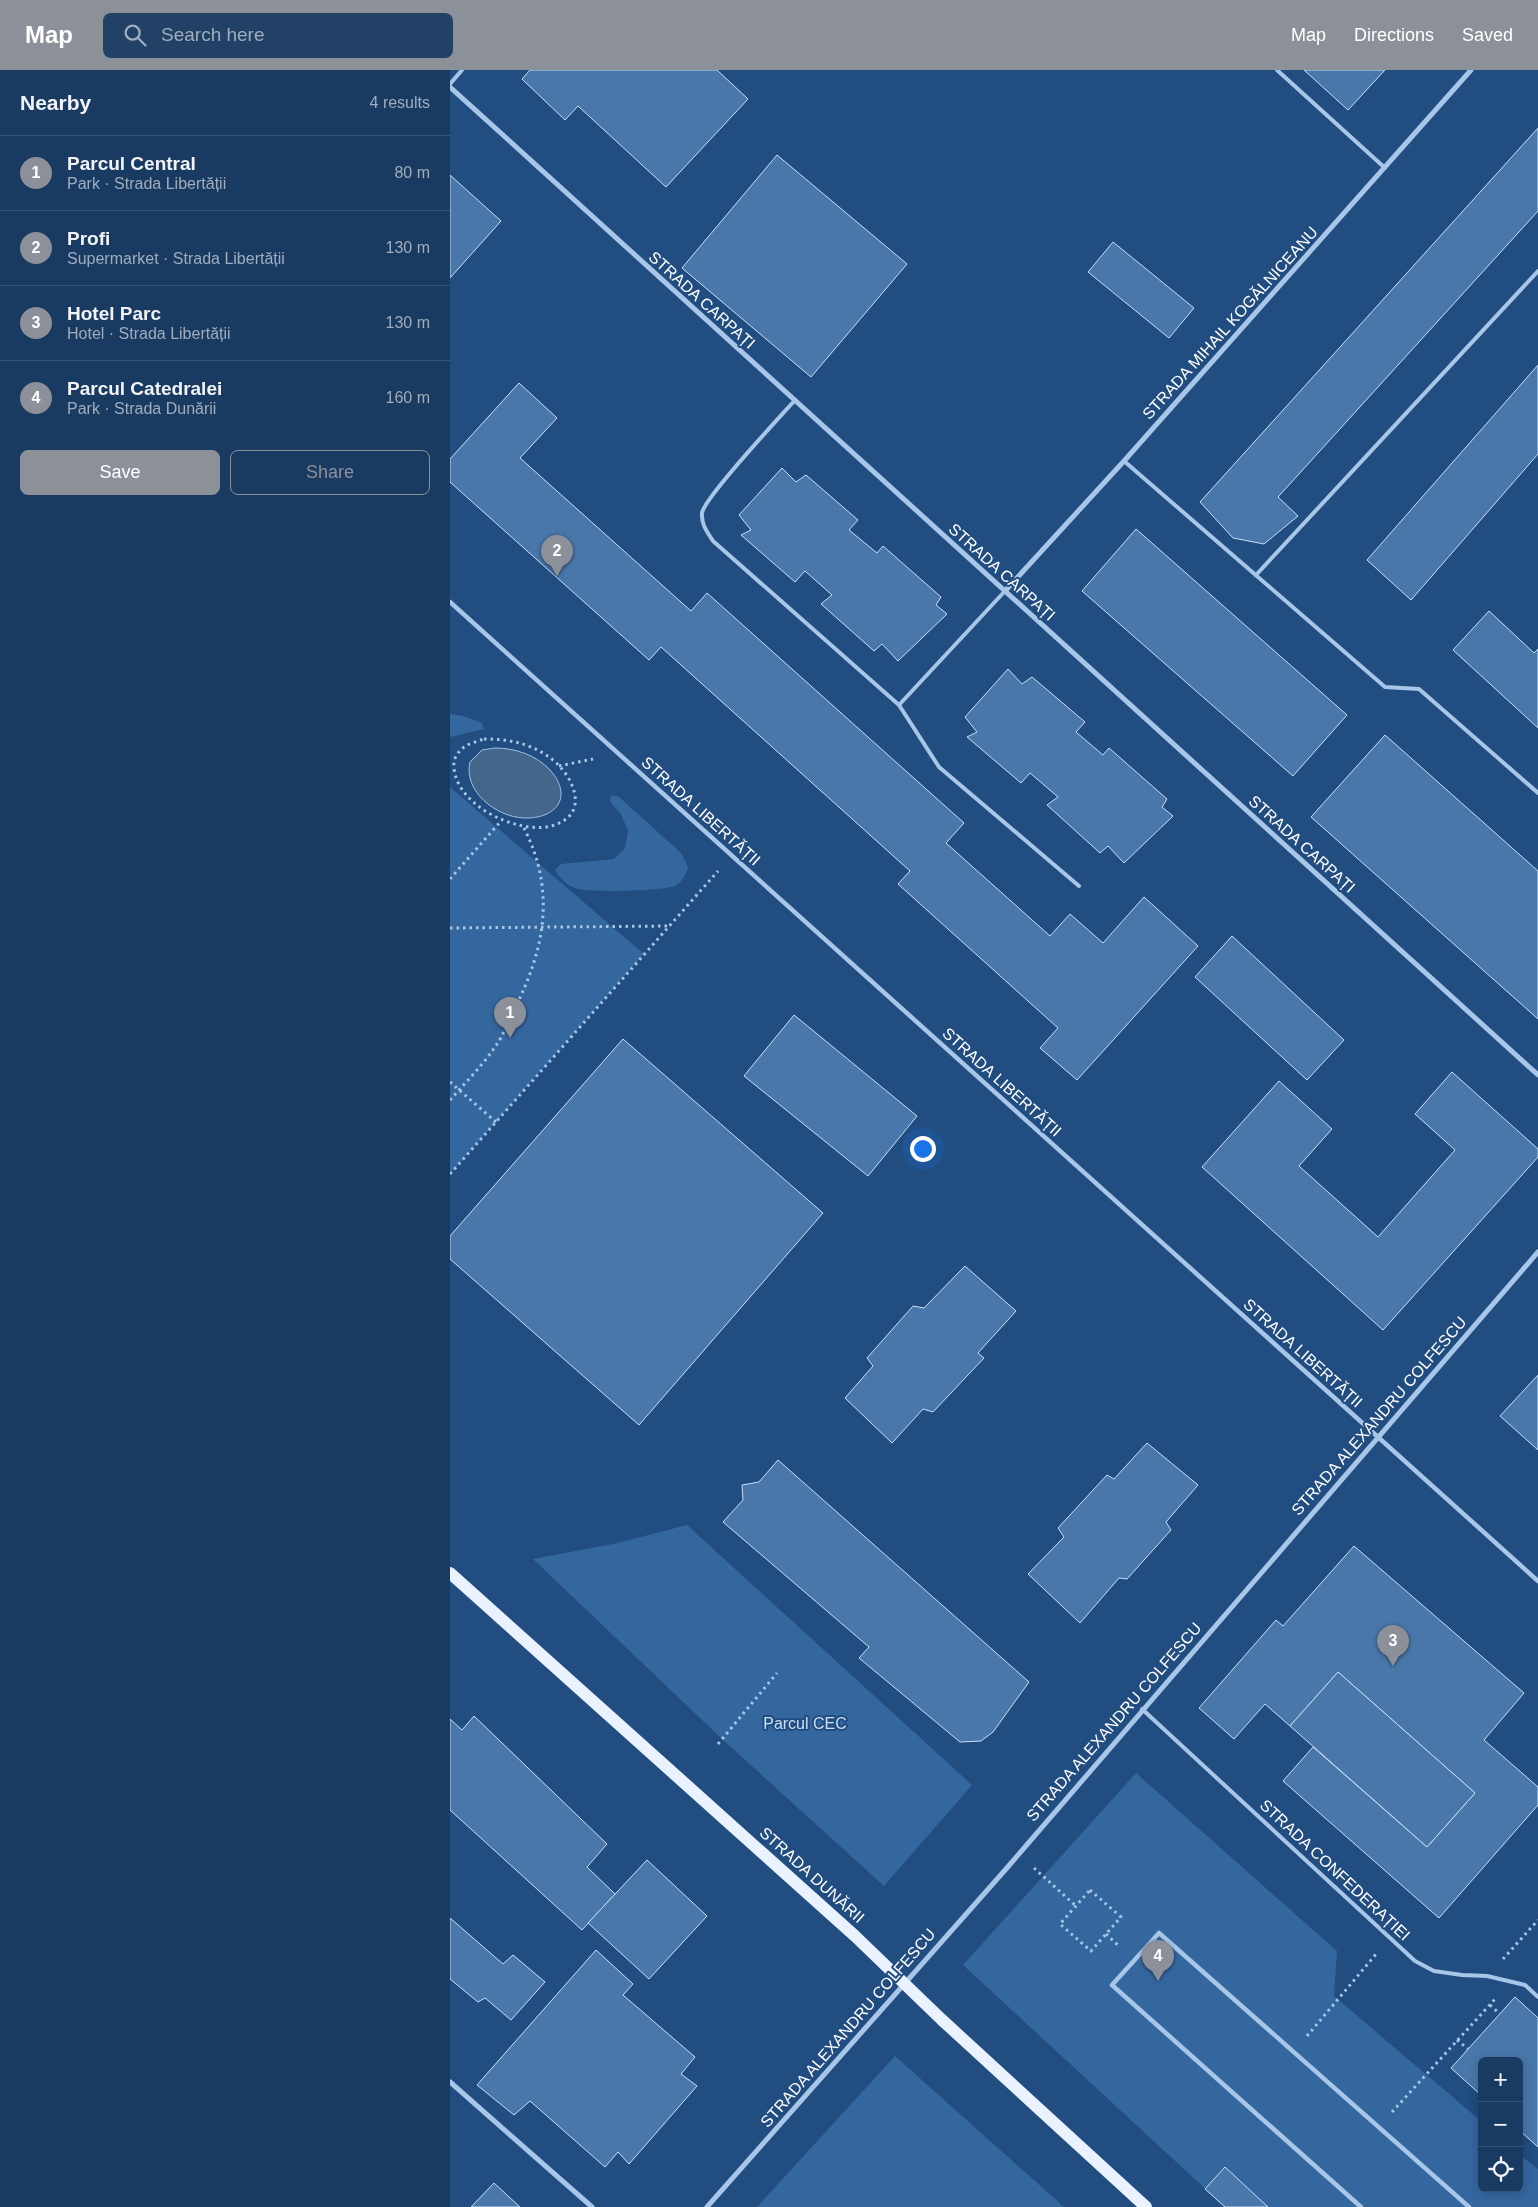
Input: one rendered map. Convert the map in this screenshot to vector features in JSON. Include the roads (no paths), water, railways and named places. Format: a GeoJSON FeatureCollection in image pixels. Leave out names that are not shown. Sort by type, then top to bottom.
{"type":"FeatureCollection","features":[{"type":"Feature","properties":{"kind":"main road","name":"STRADA DUNĂRII"},"geometry":{"type":"LineString","coordinates":[[450,1573],[855,1936],[1146,2207]]}},
{"type":"Feature","properties":{"kind":"street","name":"STRADA MIHAIL KOGĂLNICEANU"},"geometry":{"type":"LineString","coordinates":[[1005,591],[1124,461],[1471,70]]}},
{"type":"Feature","properties":{"kind":"street","name":"STRADA CARPAȚI"},"geometry":{"type":"LineString","coordinates":[[450,86],[1538,1074]]}},
{"type":"Feature","properties":{"kind":"street","name":"STRADA LIBERTĂȚII"},"geometry":{"type":"LineString","coordinates":[[450,602],[1538,1580]]}},
{"type":"Feature","properties":{"kind":"street","name":"STRADA ALEXANDRU COLFESCU"},"geometry":{"type":"LineString","coordinates":[[707,2207],[1018,1854],[1538,1252]]}},
{"type":"Feature","properties":{"kind":"street"},"geometry":{"type":"LineString","coordinates":[[1361,2207],[1112,1985],[1159,1933],[1468,2207]]}},
{"type":"Feature","properties":{"kind":"street"},"geometry":{"type":"LineString","coordinates":[[450,2082],[592,2207]]}},
{"type":"Feature","properties":{"kind":"lane"},"geometry":{"type":"LineString","coordinates":[[450,86],[462,70]]}},
{"type":"Feature","properties":{"kind":"lane"},"geometry":{"type":"LineString","coordinates":[[1278,70],[1385,168]]}},
{"type":"Feature","properties":{"kind":"lane"},"geometry":{"type":"LineString","coordinates":[[1256,575],[1538,271]]}},
{"type":"Feature","properties":{"kind":"lane"},"geometry":{"type":"LineString","coordinates":[[795,400],[717,489],[702,511],[702,523],[712,541],[899,706],[914,726],[939,767],[1079,886]]}},
{"type":"Feature","properties":{"kind":"lane"},"geometry":{"type":"LineString","coordinates":[[1124,461],[1385,687],[1418,689],[1538,793]]}},
{"type":"Feature","properties":{"kind":"lane"},"geometry":{"type":"LineString","coordinates":[[899,706],[1005,591]]}},
{"type":"Feature","properties":{"kind":"lane","name":"STRADA CONFEDERAȚIEI"},"geometry":{"type":"LineString","coordinates":[[1142,1709],[1415,1961],[1434,1971],[1487,1976],[1511,1981],[1524,1985],[1538,1997]]}},
{"type":"Feature","properties":{"kind":"place","name":"Profi"},"geometry":{"type":"Point","coordinates":[557,576]}},
{"type":"Feature","properties":{"kind":"place","name":"Parcul Central"},"geometry":{"type":"Point","coordinates":[510,1038]}},
{"type":"Feature","properties":{"kind":"place","name":"Hotel Parc"},"geometry":{"type":"Point","coordinates":[1393,1666]}},
{"type":"Feature","properties":{"kind":"place","name":"Parcul Catedralei"},"geometry":{"type":"Point","coordinates":[1158,1981]}},
{"type":"Feature","properties":{"kind":"park label","name":"Parcul CEC"},"geometry":{"type":"Point","coordinates":[805,1723]}}]}
